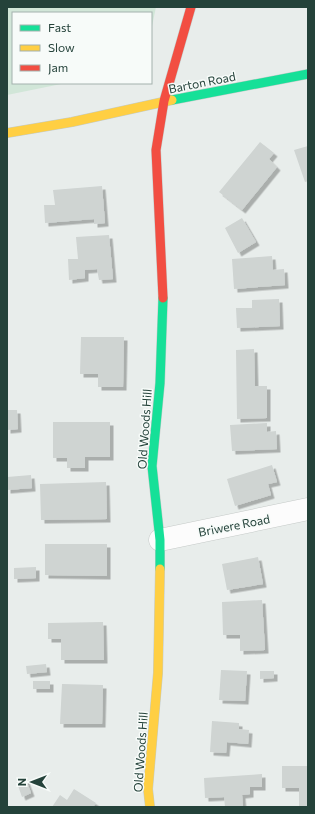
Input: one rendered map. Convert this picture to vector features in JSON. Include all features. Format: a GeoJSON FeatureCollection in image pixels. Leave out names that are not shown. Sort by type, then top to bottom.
{"type":"FeatureCollection","features":[{"type":"Feature","properties":{"kind":"street","name":"Old Woods Hill"},"geometry":{"type":"LineString","coordinates":[[150,807],[148,789],[158,673],[160,540],[152,466],[160,383],[163,304],[156,150],[164,101],[191,7]]}},
{"type":"Feature","properties":{"kind":"street","name":"Barton Road"},"geometry":{"type":"LineString","coordinates":[[7,133],[72,122],[164,101],[308,74]]}},
{"type":"Feature","properties":{"kind":"street","name":"Briwere Road"},"geometry":{"type":"LineString","coordinates":[[160,540],[308,509]]}},
{"type":"Feature","properties":{"kind":"green space"},"geometry":{"type":"Polygon","coordinates":[[[7,7],[156,7],[152,26],[152,12],[12,12],[12,84],[61,84],[7,95],[7,7]]]}},
{"type":"Feature","properties":{"kind":"building"},"geometry":{"type":"Polygon","coordinates":[[[260,142],[274,153],[269,159],[277,167],[242,210],[219,192],[260,142]]]}},
{"type":"Feature","properties":{"kind":"building"},"geometry":{"type":"Polygon","coordinates":[[[308,146],[308,181],[305,182],[294,150],[308,146]]]}},
{"type":"Feature","properties":{"kind":"building"},"geometry":{"type":"Polygon","coordinates":[[[102,186],[105,223],[94,224],[94,219],[45,223],[44,205],[55,205],[53,190],[102,186]]]}},
{"type":"Feature","properties":{"kind":"building"},"geometry":{"type":"Polygon","coordinates":[[[242,218],[256,242],[238,253],[225,228],[242,218]]]}},
{"type":"Feature","properties":{"kind":"building"},"geometry":{"type":"Polygon","coordinates":[[[109,235],[113,279],[99,280],[97,269],[85,270],[85,278],[69,280],[68,259],[78,259],[76,237],[109,235]]]}},
{"type":"Feature","properties":{"kind":"building"},"geometry":{"type":"Polygon","coordinates":[[[272,256],[273,270],[284,269],[285,285],[234,289],[232,259],[272,256]]]}},
{"type":"Feature","properties":{"kind":"building"},"geometry":{"type":"Polygon","coordinates":[[[279,299],[280,326],[237,328],[236,308],[252,308],[252,300],[279,299]]]}},
{"type":"Feature","properties":{"kind":"building"},"geometry":{"type":"Polygon","coordinates":[[[81,337],[124,337],[123,387],[98,387],[98,374],[80,374],[81,337]]]}},
{"type":"Feature","properties":{"kind":"building"},"geometry":{"type":"Polygon","coordinates":[[[254,349],[255,386],[267,386],[267,418],[237,419],[236,350],[254,349]]]}},
{"type":"Feature","properties":{"kind":"building"},"geometry":{"type":"Polygon","coordinates":[[[7,410],[17,410],[18,429],[7,430],[7,410]]]}},
{"type":"Feature","properties":{"kind":"building"},"geometry":{"type":"Polygon","coordinates":[[[53,422],[110,422],[110,457],[85,457],[85,468],[67,468],[67,458],[53,458],[53,422]]]}},
{"type":"Feature","properties":{"kind":"building"},"geometry":{"type":"Polygon","coordinates":[[[267,423],[267,432],[276,431],[277,449],[232,451],[230,425],[267,423]]]}},
{"type":"Feature","properties":{"kind":"building"},"geometry":{"type":"Polygon","coordinates":[[[272,465],[277,482],[268,484],[271,495],[235,506],[227,479],[272,465]]]}},
{"type":"Feature","properties":{"kind":"building"},"geometry":{"type":"Polygon","coordinates":[[[31,475],[32,488],[7,490],[7,477],[31,475]]]}},
{"type":"Feature","properties":{"kind":"building"},"geometry":{"type":"Polygon","coordinates":[[[106,482],[107,519],[41,520],[40,484],[106,482]]]}},
{"type":"Feature","properties":{"kind":"building"},"geometry":{"type":"Polygon","coordinates":[[[45,544],[107,544],[107,576],[45,575],[45,544]]]}},
{"type":"Feature","properties":{"kind":"building"},"geometry":{"type":"Polygon","coordinates":[[[258,557],[263,584],[227,590],[222,564],[258,557]]]}},
{"type":"Feature","properties":{"kind":"building"},"geometry":{"type":"Polygon","coordinates":[[[36,567],[36,578],[14,579],[14,568],[36,567]]]}},
{"type":"Feature","properties":{"kind":"building"},"geometry":{"type":"Polygon","coordinates":[[[262,600],[265,650],[240,651],[240,635],[223,635],[222,602],[262,600]]]}},
{"type":"Feature","properties":{"kind":"building"},"geometry":{"type":"Polygon","coordinates":[[[103,622],[104,660],[61,660],[61,639],[48,639],[48,623],[103,622]]]}},
{"type":"Feature","properties":{"kind":"building"},"geometry":{"type":"Polygon","coordinates":[[[46,664],[47,672],[27,674],[26,666],[46,664]]]}},
{"type":"Feature","properties":{"kind":"building"},"geometry":{"type":"Polygon","coordinates":[[[221,670],[247,671],[245,701],[219,700],[221,670]]]}},
{"type":"Feature","properties":{"kind":"building"},"geometry":{"type":"Polygon","coordinates":[[[260,671],[274,671],[274,678],[260,679],[260,671]]]}},
{"type":"Feature","properties":{"kind":"building"},"geometry":{"type":"Polygon","coordinates":[[[33,681],[50,681],[50,689],[33,689],[33,681]]]}},
{"type":"Feature","properties":{"kind":"building"},"geometry":{"type":"Polygon","coordinates":[[[62,684],[103,685],[102,724],[60,724],[62,684]]]}},
{"type":"Feature","properties":{"kind":"building"},"geometry":{"type":"Polygon","coordinates":[[[212,721],[239,723],[239,729],[249,730],[248,744],[227,742],[226,753],[210,752],[212,721]]]}},
{"type":"Feature","properties":{"kind":"building"},"geometry":{"type":"Polygon","coordinates":[[[282,766],[308,766],[308,807],[299,807],[299,788],[282,788],[282,766]]]}},
{"type":"Feature","properties":{"kind":"building"},"geometry":{"type":"Polygon","coordinates":[[[262,774],[262,787],[250,787],[250,794],[242,795],[243,807],[225,807],[224,797],[205,798],[204,778],[262,774]]]}},
{"type":"Feature","properties":{"kind":"building"},"geometry":{"type":"Polygon","coordinates":[[[25,777],[31,793],[22,797],[16,780],[25,777]]]}},
{"type":"Feature","properties":{"kind":"building"},"geometry":{"type":"Polygon","coordinates":[[[74,789],[96,803],[93,807],[52,807],[60,795],[67,800],[74,789]]]}},
{"type":"Feature","properties":{"kind":"traffic: fast"},"geometry":{"type":"LineString","coordinates":[[172,100],[308,74]]}},
{"type":"Feature","properties":{"kind":"traffic: fast"},"geometry":{"type":"LineString","coordinates":[[160,569],[160,540],[152,466],[160,383],[163,298]]}},
{"type":"Feature","properties":{"kind":"traffic: slow"},"geometry":{"type":"LineString","coordinates":[[7,133],[72,122],[172,100]]}},
{"type":"Feature","properties":{"kind":"traffic: slow"},"geometry":{"type":"LineString","coordinates":[[150,807],[148,789],[158,673],[160,569]]}},
{"type":"Feature","properties":{"kind":"traffic: jam"},"geometry":{"type":"LineString","coordinates":[[163,298],[156,150],[164,101],[191,7]]}}]}
